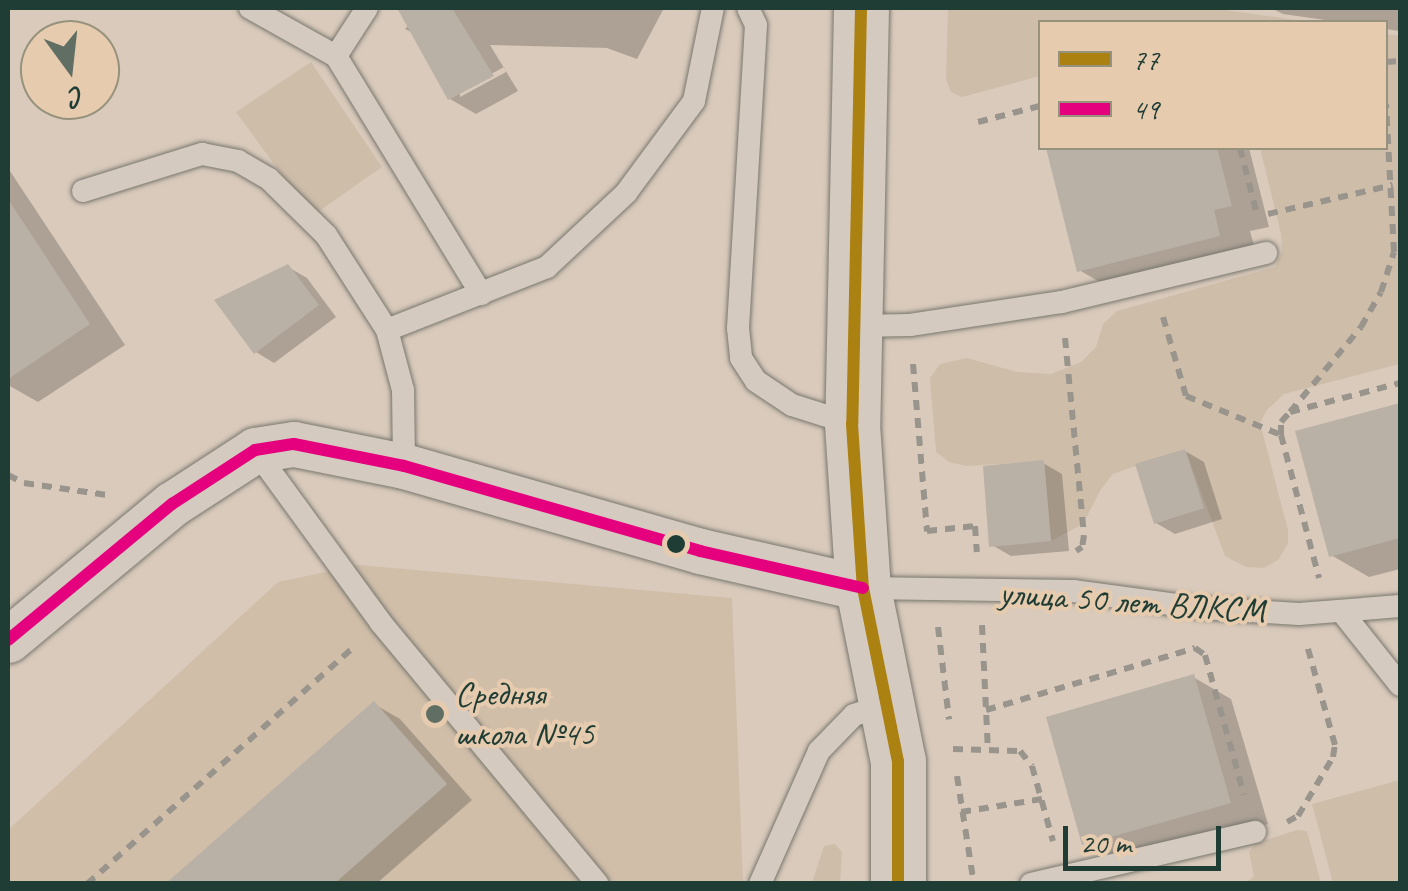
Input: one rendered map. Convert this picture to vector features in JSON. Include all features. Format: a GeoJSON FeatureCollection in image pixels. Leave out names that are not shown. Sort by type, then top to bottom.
{"type":"FeatureCollection","features":[{"type":"Feature","properties":{"kind":"main road"},"geometry":{"type":"LineString","coordinates":[[861,8],[852,424],[863,588],[898,761],[898,884]]}},
{"type":"Feature","properties":{"kind":"street"},"geometry":{"type":"LineString","coordinates":[[8,640],[172,504],[255,450],[294,444],[404,466],[700,552],[863,588]]}},
{"type":"Feature","properties":{"kind":"lane"},"geometry":{"type":"LineString","coordinates":[[250,8],[336,56],[481,294]]}},
{"type":"Feature","properties":{"kind":"lane"},"geometry":{"type":"LineString","coordinates":[[336,56],[366,8]]}},
{"type":"Feature","properties":{"kind":"lane"},"geometry":{"type":"LineString","coordinates":[[387,330],[547,267],[626,193],[694,101],[712,8]]}},
{"type":"Feature","properties":{"kind":"lane"},"geometry":{"type":"LineString","coordinates":[[748,8],[756,25],[738,328],[741,358],[756,381],[792,405],[852,424]]}},
{"type":"Feature","properties":{"kind":"lane"},"geometry":{"type":"LineString","coordinates":[[84,191],[202,154],[238,162],[269,180],[326,235],[387,330],[403,390],[404,466]]}},
{"type":"Feature","properties":{"kind":"lane"},"geometry":{"type":"LineString","coordinates":[[855,326],[910,325],[1062,302],[1266,253]]}},
{"type":"Feature","properties":{"kind":"lane"},"geometry":{"type":"LineString","coordinates":[[255,450],[381,623],[598,884]]}},
{"type":"Feature","properties":{"kind":"lane","name":"улица 50 лет ВЛКСМ"},"geometry":{"type":"LineString","coordinates":[[863,588],[1072,591],[1200,608],[1335,612],[1400,606]]}},
{"type":"Feature","properties":{"kind":"lane"},"geometry":{"type":"LineString","coordinates":[[1335,612],[1400,684]]}},
{"type":"Feature","properties":{"kind":"lane"},"geometry":{"type":"LineString","coordinates":[[760,884],[819,751],[854,715],[885,705]]}},
{"type":"Feature","properties":{"kind":"lane"},"geometry":{"type":"LineString","coordinates":[[1031,884],[1255,832]]}},
{"type":"Feature","properties":{"kind":"path"},"geometry":{"type":"LineString","coordinates":[[978,122],[1038,107]]}},
{"type":"Feature","properties":{"kind":"path"},"geometry":{"type":"LineString","coordinates":[[1335,612],[1281,435],[1281,422],[1361,327],[1381,292],[1394,252],[1388,127]]}},
{"type":"Feature","properties":{"kind":"path"},"geometry":{"type":"LineString","coordinates":[[1240,150],[1266,253]]}},
{"type":"Feature","properties":{"kind":"path"},"geometry":{"type":"LineString","coordinates":[[1257,216],[1393,185]]}},
{"type":"Feature","properties":{"kind":"path"},"geometry":{"type":"LineString","coordinates":[[1152,281],[1186,396],[1281,435]]}},
{"type":"Feature","properties":{"kind":"path"},"geometry":{"type":"LineString","coordinates":[[1062,302],[1084,535],[1082,548],[1072,553]]}},
{"type":"Feature","properties":{"kind":"path"},"geometry":{"type":"LineString","coordinates":[[910,325],[927,531],[975,526]]}},
{"type":"Feature","properties":{"kind":"path"},"geometry":{"type":"LineString","coordinates":[[1290,412],[1400,382]]}},
{"type":"Feature","properties":{"kind":"path"},"geometry":{"type":"LineString","coordinates":[[8,475],[24,483],[172,504]]}},
{"type":"Feature","properties":{"kind":"path"},"geometry":{"type":"LineString","coordinates":[[980,590],[988,750]]}},
{"type":"Feature","properties":{"kind":"path"},"geometry":{"type":"LineString","coordinates":[[86,884],[381,623]]}},
{"type":"Feature","properties":{"kind":"path"},"geometry":{"type":"LineString","coordinates":[[986,710],[1196,648],[1205,655],[1255,832]]}},
{"type":"Feature","properties":{"kind":"path"},"geometry":{"type":"LineString","coordinates":[[1286,822],[1298,816],[1334,757],[1335,745],[1320,693]]}},
{"type":"Feature","properties":{"kind":"path"},"geometry":{"type":"LineString","coordinates":[[953,749],[1020,751],[1032,766],[1064,876]]}},
{"type":"Feature","properties":{"kind":"path"},"geometry":{"type":"LineString","coordinates":[[961,812],[1042,799]]}},
{"type":"Feature","properties":{"kind":"shaded area"},"geometry":{"type":"Polygon","coordinates":[[[948,8],[1211,8],[1296,20],[1038,20],[1038,77],[962,97],[951,92],[946,80],[948,8]]]}},
{"type":"Feature","properties":{"kind":"shaded area"},"geometry":{"type":"Polygon","coordinates":[[[1388,34],[1400,36],[1400,364],[1284,394],[1267,410],[1260,423],[1288,530],[1288,544],[1278,560],[1264,568],[1246,567],[1225,556],[1185,449],[1113,474],[1083,524],[1051,541],[1044,461],[966,466],[949,462],[936,452],[930,378],[940,364],[967,358],[1017,372],[1051,374],[1081,362],[1096,347],[1103,324],[1117,311],[1275,267],[1282,251],[1260,150],[1388,150],[1388,34]]]}},
{"type":"Feature","properties":{"kind":"shaded area"},"geometry":{"type":"Polygon","coordinates":[[[311,62],[382,167],[312,216],[236,112],[311,62]]]}},
{"type":"Feature","properties":{"kind":"shaded area","name":"Средняя школа №45"},"geometry":{"type":"Polygon","coordinates":[[[359,565],[732,598],[743,883],[8,884],[8,830],[278,582],[359,565]]]}},
{"type":"Feature","properties":{"kind":"shaded area"},"geometry":{"type":"Polygon","coordinates":[[[1400,780],[1400,883],[1333,883],[1312,804],[1400,780]]]}},
{"type":"Feature","properties":{"kind":"shaded area"},"geometry":{"type":"Polygon","coordinates":[[[1297,830],[1307,831],[1321,883],[1246,883],[1254,876],[1249,852],[1256,843],[1297,830]]]}},
{"type":"Feature","properties":{"kind":"shaded area"},"geometry":{"type":"Polygon","coordinates":[[[835,844],[842,852],[840,883],[812,883],[824,846],[835,844]]]}},
{"type":"Feature","properties":{"kind":"building"},"geometry":{"type":"Polygon","coordinates":[[[397,8],[452,8],[494,76],[448,100],[397,8]]]}},
{"type":"Feature","properties":{"kind":"building"},"geometry":{"type":"Polygon","coordinates":[[[1046,150],[1218,150],[1232,206],[1214,210],[1220,236],[1077,272],[1046,150]]]}},
{"type":"Feature","properties":{"kind":"building"},"geometry":{"type":"Polygon","coordinates":[[[8,199],[90,324],[8,379],[8,199]]]}},
{"type":"Feature","properties":{"kind":"building"},"geometry":{"type":"Polygon","coordinates":[[[288,264],[319,305],[254,354],[214,300],[288,264]]]}},
{"type":"Feature","properties":{"kind":"building"},"geometry":{"type":"Polygon","coordinates":[[[1400,403],[1400,538],[1329,557],[1295,431],[1400,403]]]}},
{"type":"Feature","properties":{"kind":"building"},"geometry":{"type":"Polygon","coordinates":[[[1185,449],[1204,508],[1154,524],[1135,464],[1185,449]]]}},
{"type":"Feature","properties":{"kind":"building"},"geometry":{"type":"Polygon","coordinates":[[[1044,460],[1051,541],[989,547],[983,466],[1044,460]]]}},
{"type":"Feature","properties":{"kind":"building"},"geometry":{"type":"Polygon","coordinates":[[[1194,674],[1231,803],[1082,845],[1046,717],[1194,674]]]}},
{"type":"Feature","properties":{"kind":"building"},"geometry":{"type":"Polygon","coordinates":[[[374,701],[447,784],[334,884],[165,884],[374,701]]]}},
{"type":"Feature","properties":{"kind":"transit line","name":"77"},"geometry":{"type":"LineString","coordinates":[[861,8],[852,424],[863,588],[898,761],[898,884]]}},
{"type":"Feature","properties":{"kind":"transit line","name":"49"},"geometry":{"type":"LineString","coordinates":[[8,640],[172,504],[255,450],[294,444],[404,466],[700,551],[863,588]]}},
{"type":"Feature","properties":{"kind":"place","name":"Средняя школа №45"},"geometry":{"type":"Point","coordinates":[435,714]}}]}
